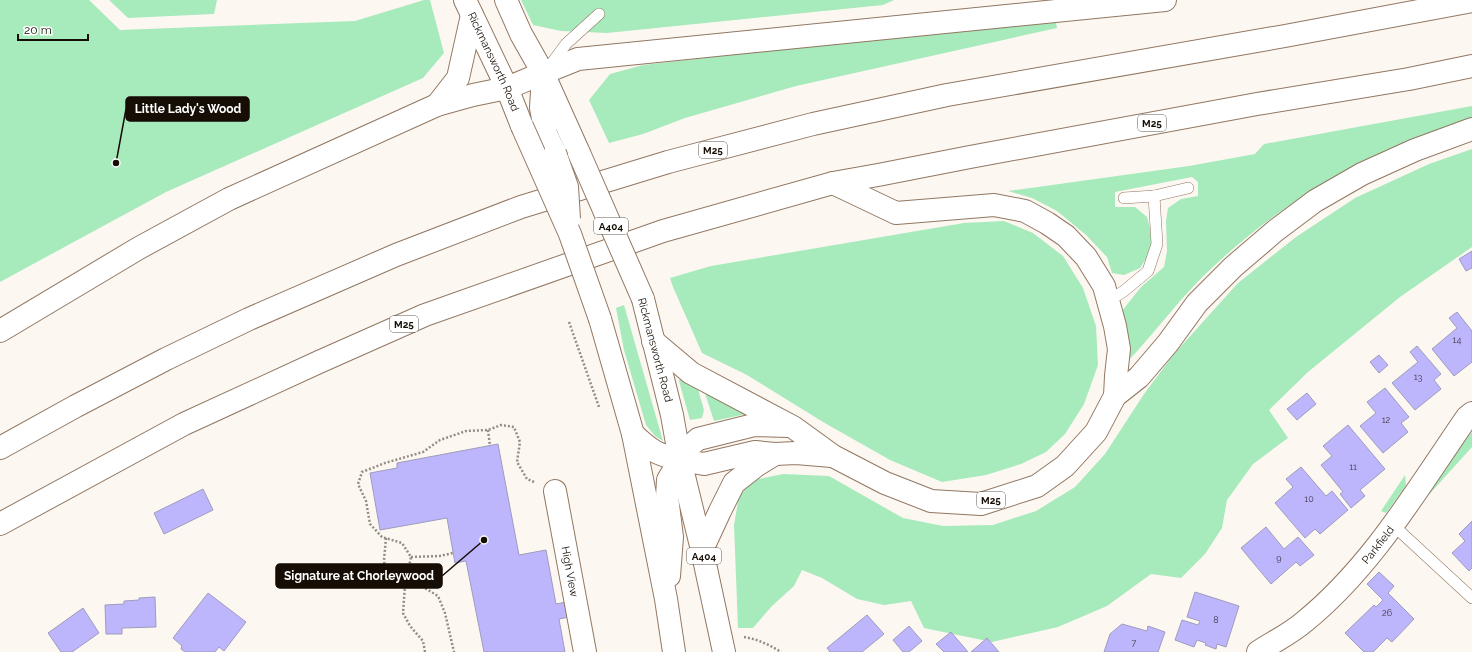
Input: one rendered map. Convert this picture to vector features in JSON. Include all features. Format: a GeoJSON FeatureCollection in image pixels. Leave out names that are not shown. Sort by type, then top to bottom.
{"type":"FeatureCollection","features":[{"type":"Feature","properties":{"kind":"main road","name":"Rickmansworth Road"},"geometry":{"type":"LineString","coordinates":[[506,0],[521,34],[544,73],[643,299],[672,415],[680,460],[702,550],[722,643]]}},
{"type":"Feature","properties":{"kind":"main road"},"geometry":{"type":"LineString","coordinates":[[0,331],[138,248],[229,199],[437,105],[473,95],[507,88],[578,59],[1165,0]]}},
{"type":"Feature","properties":{"kind":"main road","name":"M25"},"geometry":{"type":"LineString","coordinates":[[0,448],[166,359],[249,319],[396,255],[543,200],[668,162],[813,124],[918,101],[1285,36],[1472,0]]}},
{"type":"Feature","properties":{"kind":"main road","name":"Rickmansworth Road"},"geometry":{"type":"LineString","coordinates":[[468,7],[507,88],[522,126],[570,234],[600,319],[633,434],[666,599],[674,652]]}},
{"type":"Feature","properties":{"kind":"main road"},"geometry":{"type":"LineString","coordinates":[[437,105],[458,78],[468,7]]}},
{"type":"Feature","properties":{"kind":"main road","name":"M25"},"geometry":{"type":"LineString","coordinates":[[0,524],[184,424],[425,315],[663,231],[833,183],[1257,104],[1409,79],[1472,66]]}},
{"type":"Feature","properties":{"kind":"main road"},"geometry":{"type":"LineString","coordinates":[[544,73],[540,108],[546,134],[555,153],[567,187],[570,234]]}},
{"type":"Feature","properties":{"kind":"main road","name":"M25"},"geometry":{"type":"LineString","coordinates":[[653,340],[691,373],[793,427],[833,456],[885,483],[931,501],[981,504],[1037,486],[1065,466],[1096,432],[1115,396],[1139,377],[1168,344],[1198,303],[1233,267],[1275,231],[1315,201],[1362,174],[1415,150],[1472,129]]}},
{"type":"Feature","properties":{"kind":"main road","name":"M25"},"geometry":{"type":"LineString","coordinates":[[833,183],[896,213],[994,205],[1025,211],[1047,223],[1066,236],[1086,257],[1104,286],[1115,326],[1119,349],[1115,396]]}},
{"type":"Feature","properties":{"kind":"main road","name":"Parkfield"},"geometry":{"type":"LineString","coordinates":[[1258,652],[1303,623],[1348,581],[1393,525],[1467,417],[1472,412]]}},
{"type":"Feature","properties":{"kind":"main road"},"geometry":{"type":"LineString","coordinates":[[666,599],[672,538],[667,497],[668,480],[691,445],[698,440],[754,425],[793,427]]}},
{"type":"Feature","properties":{"kind":"main road"},"geometry":{"type":"LineString","coordinates":[[633,434],[648,448],[662,455],[680,460]]}},
{"type":"Feature","properties":{"kind":"main road","name":"M25"},"geometry":{"type":"LineString","coordinates":[[680,460],[704,464],[754,452],[833,456]]}},
{"type":"Feature","properties":{"kind":"main road","name":"M25"},"geometry":{"type":"LineString","coordinates":[[702,550],[734,483],[757,465],[775,454]]}},
{"type":"Feature","properties":{"kind":"main road","name":"High View"},"geometry":{"type":"LineString","coordinates":[[554,491],[585,652]]}},
{"type":"Feature","properties":{"kind":"lane"},"geometry":{"type":"LineString","coordinates":[[544,73],[566,44],[599,14]]}},
{"type":"Feature","properties":{"kind":"lane"},"geometry":{"type":"LineString","coordinates":[[1124,198],[1154,196],[1188,188]]}},
{"type":"Feature","properties":{"kind":"lane"},"geometry":{"type":"LineString","coordinates":[[1108,300],[1124,291],[1148,271],[1157,244],[1154,196]]}},
{"type":"Feature","properties":{"kind":"lane"},"geometry":{"type":"LineString","coordinates":[[1393,525],[1472,598]]}},
{"type":"Feature","properties":{"kind":"path"},"geometry":{"type":"LineString","coordinates":[[569,322],[601,412]]}},
{"type":"Feature","properties":{"kind":"path"},"geometry":{"type":"LineString","coordinates":[[425,652],[423,641],[410,626],[403,613],[406,581],[411,557],[402,544],[382,537],[370,524],[366,501],[358,484],[362,472],[385,463],[423,452],[440,440],[466,430],[488,430],[502,425],[514,427],[520,442],[517,462],[527,479],[554,491]]}},
{"type":"Feature","properties":{"kind":"path"},"geometry":{"type":"LineString","coordinates":[[488,430],[490,446]]}},
{"type":"Feature","properties":{"kind":"path"},"geometry":{"type":"LineString","coordinates":[[386,538],[384,568],[406,581],[423,587],[438,596],[445,613],[454,652]]}},
{"type":"Feature","properties":{"kind":"path"},"geometry":{"type":"LineString","coordinates":[[411,557],[440,556],[453,553]]}},
{"type":"Feature","properties":{"kind":"path"},"geometry":{"type":"LineString","coordinates":[[722,643],[752,638],[774,647],[781,652]]}},
{"type":"Feature","properties":{"kind":"green space"},"geometry":{"type":"Polygon","coordinates":[[[0,0],[89,0],[120,30],[355,21],[424,0],[430,0],[444,53],[423,78],[166,192],[0,282],[0,0]]]}},
{"type":"Feature","properties":{"kind":"green space"},"geometry":{"type":"Polygon","coordinates":[[[109,0],[217,0],[214,14],[128,18],[109,0]]]}},
{"type":"Feature","properties":{"kind":"green space"},"geometry":{"type":"Polygon","coordinates":[[[521,0],[894,0],[883,5],[607,33],[561,31],[533,25],[521,0]]]}},
{"type":"Feature","properties":{"kind":"green space"},"geometry":{"type":"Polygon","coordinates":[[[1055,18],[1057,28],[796,86],[685,118],[643,134],[609,143],[589,100],[610,74],[643,65],[1055,18]]]}},
{"type":"Feature","properties":{"kind":"green space"},"geometry":{"type":"Polygon","coordinates":[[[1472,106],[1472,119],[1417,138],[1356,166],[1306,194],[1258,228],[1203,277],[1129,360],[1122,311],[1141,287],[1164,267],[1167,251],[1166,221],[1168,208],[1181,199],[1198,196],[1198,182],[1192,177],[1115,192],[1115,207],[1135,207],[1147,217],[1152,236],[1150,253],[1140,268],[1124,275],[1112,273],[1107,257],[1086,235],[1057,211],[1032,198],[1008,191],[1189,166],[1255,154],[1264,144],[1472,106]]]}},
{"type":"Feature","properties":{"kind":"green space"},"geometry":{"type":"Polygon","coordinates":[[[1472,149],[1472,247],[1400,297],[1308,372],[1269,410],[1288,438],[1253,464],[1227,500],[1222,528],[1205,554],[1181,578],[1151,574],[1107,606],[1058,627],[992,642],[924,628],[911,601],[884,605],[857,599],[822,578],[802,570],[794,586],[772,606],[753,628],[738,628],[734,525],[739,496],[754,480],[783,474],[829,476],[903,518],[943,526],[993,525],[1036,511],[1075,487],[1105,454],[1144,394],[1174,354],[1238,283],[1296,237],[1355,198],[1429,164],[1472,149]]]}},
{"type":"Feature","properties":{"kind":"green space"},"geometry":{"type":"Polygon","coordinates":[[[1004,221],[1033,233],[1063,256],[1083,288],[1096,326],[1098,365],[1084,404],[1065,434],[1046,452],[1021,464],[986,475],[942,482],[890,460],[823,422],[747,375],[702,353],[670,278],[711,266],[964,223],[1004,221]]]}},
{"type":"Feature","properties":{"kind":"green space"},"geometry":{"type":"Polygon","coordinates":[[[624,305],[663,441],[655,436],[646,425],[624,350],[616,308],[624,305]]]}},
{"type":"Feature","properties":{"kind":"green space"},"geometry":{"type":"Polygon","coordinates":[[[680,378],[697,386],[704,410],[702,418],[690,420],[679,381],[680,378]]]}},
{"type":"Feature","properties":{"kind":"green space"},"geometry":{"type":"Polygon","coordinates":[[[704,390],[746,414],[714,421],[704,390]]]}},
{"type":"Feature","properties":{"kind":"green space"},"geometry":{"type":"Polygon","coordinates":[[[1472,432],[1472,447],[1425,499],[1461,445],[1472,432]]]}},
{"type":"Feature","properties":{"kind":"green space"},"geometry":{"type":"Polygon","coordinates":[[[1405,475],[1406,486],[1386,513],[1381,511],[1405,475]]]}},
{"type":"Feature","properties":{"kind":"building"},"geometry":{"type":"Polygon","coordinates":[[[1472,251],[1472,268],[1466,271],[1459,259],[1472,251]]]}},
{"type":"Feature","properties":{"kind":"building"},"geometry":{"type":"Polygon","coordinates":[[[1457,312],[1472,331],[1472,362],[1454,376],[1432,349],[1457,328],[1449,318],[1457,312]]]}},
{"type":"Feature","properties":{"kind":"building"},"geometry":{"type":"Polygon","coordinates":[[[1417,346],[1441,374],[1434,380],[1441,389],[1415,410],[1392,383],[1418,362],[1410,352],[1417,346]]]}},
{"type":"Feature","properties":{"kind":"building"},"geometry":{"type":"Polygon","coordinates":[[[1379,355],[1388,365],[1379,373],[1370,362],[1379,355]]]}},
{"type":"Feature","properties":{"kind":"building"},"geometry":{"type":"Polygon","coordinates":[[[1385,388],[1409,417],[1401,423],[1408,432],[1383,453],[1360,426],[1376,413],[1367,402],[1385,388]]]}},
{"type":"Feature","properties":{"kind":"building"},"geometry":{"type":"Polygon","coordinates":[[[1307,393],[1316,404],[1297,420],[1287,409],[1307,393]]]}},
{"type":"Feature","properties":{"kind":"building"},"geometry":{"type":"Polygon","coordinates":[[[1348,425],[1385,469],[1360,490],[1365,496],[1351,508],[1340,494],[1343,492],[1321,465],[1332,456],[1323,446],[1348,425]]]}},
{"type":"Feature","properties":{"kind":"building"},"geometry":{"type":"Polygon","coordinates":[[[498,444],[519,555],[546,550],[556,604],[566,602],[569,617],[559,619],[565,652],[484,652],[466,561],[455,563],[447,518],[380,530],[370,473],[397,468],[397,463],[498,444]]]}},
{"type":"Feature","properties":{"kind":"building"},"geometry":{"type":"Polygon","coordinates":[[[1301,467],[1326,496],[1332,491],[1348,510],[1320,534],[1315,529],[1305,538],[1275,503],[1293,487],[1286,479],[1301,467]]]}},
{"type":"Feature","properties":{"kind":"building"},"geometry":{"type":"Polygon","coordinates":[[[203,489],[213,510],[164,534],[154,513],[203,489]]]}},
{"type":"Feature","properties":{"kind":"building"},"geometry":{"type":"Polygon","coordinates":[[[1472,521],[1472,568],[1469,571],[1452,553],[1465,541],[1459,534],[1472,521]]]}},
{"type":"Feature","properties":{"kind":"building"},"geometry":{"type":"Polygon","coordinates":[[[1266,527],[1284,549],[1298,537],[1314,555],[1300,566],[1296,562],[1271,584],[1241,548],[1266,527]]]}},
{"type":"Feature","properties":{"kind":"building"},"geometry":{"type":"Polygon","coordinates":[[[1379,572],[1394,586],[1388,593],[1414,619],[1392,642],[1387,638],[1373,652],[1364,652],[1345,633],[1374,605],[1376,607],[1383,600],[1367,584],[1379,572]]]}},
{"type":"Feature","properties":{"kind":"building"},"geometry":{"type":"Polygon","coordinates":[[[1195,592],[1239,606],[1226,647],[1217,644],[1216,649],[1197,640],[1194,647],[1175,640],[1182,620],[1198,625],[1200,621],[1187,617],[1195,592]]]}},
{"type":"Feature","properties":{"kind":"building"},"geometry":{"type":"Polygon","coordinates":[[[208,593],[246,622],[224,651],[219,647],[215,652],[185,652],[181,649],[182,646],[173,638],[208,593]]]}},
{"type":"Feature","properties":{"kind":"building"},"geometry":{"type":"Polygon","coordinates":[[[155,597],[156,627],[122,628],[122,634],[106,634],[105,605],[124,604],[124,601],[155,597]]]}},
{"type":"Feature","properties":{"kind":"building"},"geometry":{"type":"Polygon","coordinates":[[[83,608],[99,633],[72,652],[61,652],[48,633],[83,608]]]}},
{"type":"Feature","properties":{"kind":"building"},"geometry":{"type":"Polygon","coordinates":[[[867,615],[884,634],[862,652],[830,652],[827,648],[867,615]]]}},
{"type":"Feature","properties":{"kind":"building"},"geometry":{"type":"Polygon","coordinates":[[[1122,624],[1147,631],[1148,626],[1165,632],[1158,652],[1104,652],[1110,634],[1122,624]]]}},
{"type":"Feature","properties":{"kind":"building"},"geometry":{"type":"Polygon","coordinates":[[[909,626],[922,641],[909,652],[903,652],[893,640],[909,626]]]}},
{"type":"Feature","properties":{"kind":"building"},"geometry":{"type":"Polygon","coordinates":[[[951,632],[968,652],[944,652],[936,644],[951,632]]]}},
{"type":"Feature","properties":{"kind":"building"},"geometry":{"type":"Polygon","coordinates":[[[987,638],[999,652],[971,652],[987,638]]]}},
{"type":"Feature","properties":{"kind":"place","name":"Little Lady's Wood"},"geometry":{"type":"Point","coordinates":[116,163]}},
{"type":"Feature","properties":{"kind":"place","name":"Signature at Chorleywood"},"geometry":{"type":"Point","coordinates":[484,540]}}]}
